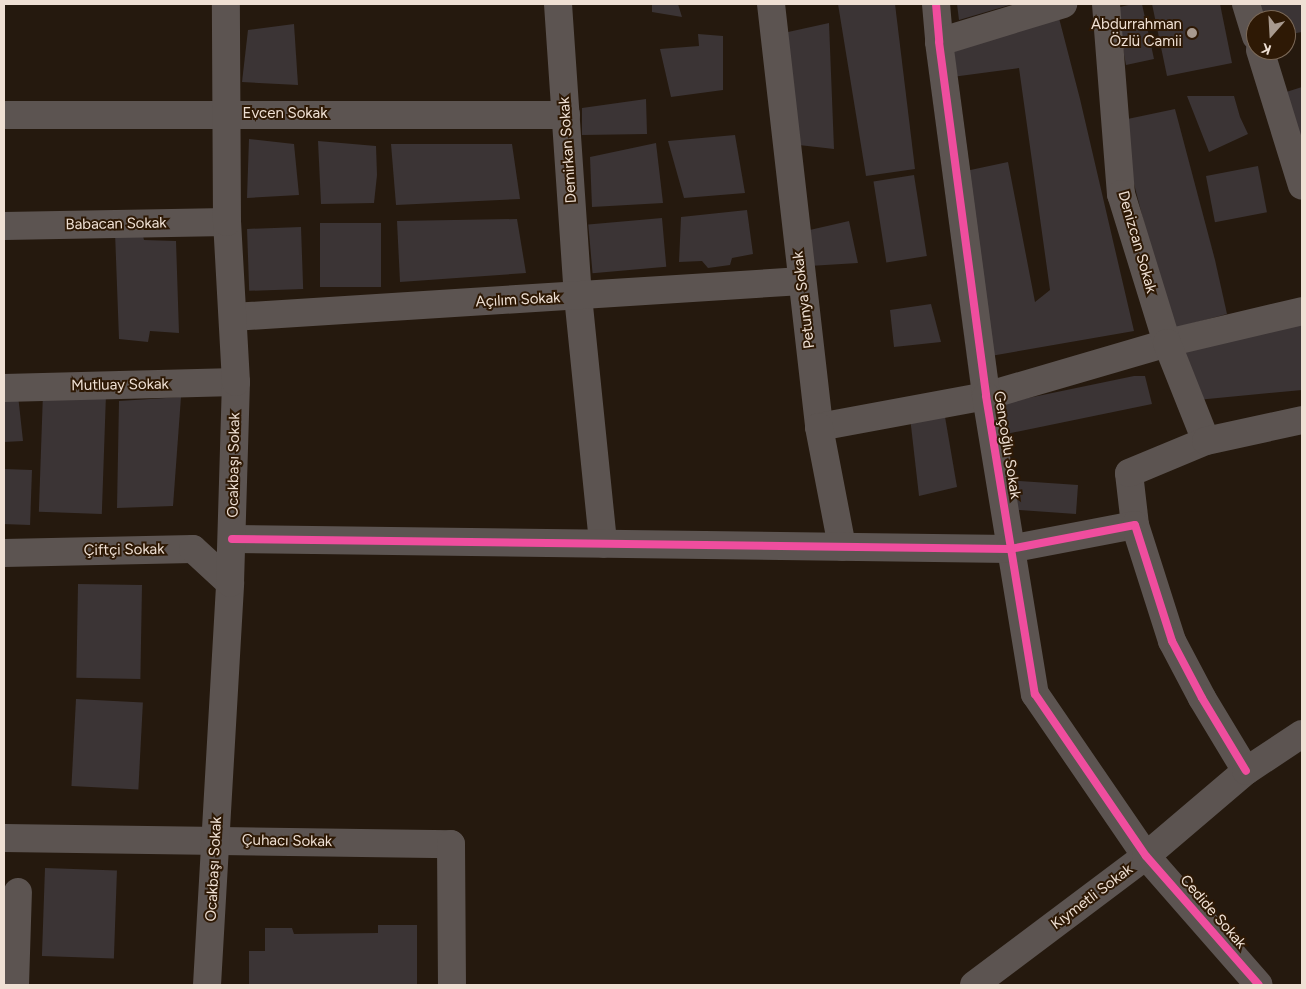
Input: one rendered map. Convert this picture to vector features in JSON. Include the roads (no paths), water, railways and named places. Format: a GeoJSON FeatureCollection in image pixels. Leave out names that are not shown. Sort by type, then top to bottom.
{"type":"FeatureCollection","features":[{"type":"Feature","properties":{"kind":"street","name":"Ocakbaşı Sokak"},"geometry":{"type":"LineString","coordinates":[[207,985],[230,583],[236,382],[228,222],[226,4]]}},
{"type":"Feature","properties":{"kind":"street","name":"Demirkan Sokak"},"geometry":{"type":"LineString","coordinates":[[558,4],[578,296],[603,544]]}},
{"type":"Feature","properties":{"kind":"street","name":"Petunya Sokak"},"geometry":{"type":"LineString","coordinates":[[771,4],[819,427],[842,547]]}},
{"type":"Feature","properties":{"kind":"street","name":"Gençoğlu Sokak"},"geometry":{"type":"LineString","coordinates":[[936,4],[986,396],[1035,694],[1146,856]]}},
{"type":"Feature","properties":{"kind":"street"},"geometry":{"type":"LineString","coordinates":[[940,42],[1063,4]]}},
{"type":"Feature","properties":{"kind":"street","name":"Denizcan Sokak"},"geometry":{"type":"LineString","coordinates":[[1106,4],[1121,194],[1167,343],[1206,441]]}},
{"type":"Feature","properties":{"kind":"street"},"geometry":{"type":"LineString","coordinates":[[1263,60],[1302,186]]}},
{"type":"Feature","properties":{"kind":"street","name":"Evcen Sokak"},"geometry":{"type":"LineString","coordinates":[[4,115],[566,115]]}},
{"type":"Feature","properties":{"kind":"street","name":"Babacan Sokak"},"geometry":{"type":"LineString","coordinates":[[4,226],[228,222]]}},
{"type":"Feature","properties":{"kind":"street","name":"Açılım Sokak"},"geometry":{"type":"LineString","coordinates":[[233,317],[802,281]]}},
{"type":"Feature","properties":{"kind":"street"},"geometry":{"type":"LineString","coordinates":[[819,427],[986,396],[1167,343],[1302,311]]}},
{"type":"Feature","properties":{"kind":"street","name":"Mutluay Sokak"},"geometry":{"type":"LineString","coordinates":[[4,388],[236,382]]}},
{"type":"Feature","properties":{"kind":"street"},"geometry":{"type":"LineString","coordinates":[[1246,771],[1202,698],[1172,641],[1135,525],[1129,473],[1206,441],[1302,420]]}},
{"type":"Feature","properties":{"kind":"street"},"geometry":{"type":"LineString","coordinates":[[232,539],[1010,549],[1135,525]]}},
{"type":"Feature","properties":{"kind":"street","name":"Çiftçi Sokak"},"geometry":{"type":"LineString","coordinates":[[4,553],[193,549],[230,583]]}},
{"type":"Feature","properties":{"kind":"street","name":"Kıymetli Sokak"},"geometry":{"type":"LineString","coordinates":[[974,985],[1146,856],[1246,771],[1302,734]]}},
{"type":"Feature","properties":{"kind":"street","name":"Çuhacı Sokak"},"geometry":{"type":"LineString","coordinates":[[4,838],[451,844],[452,985]]}},
{"type":"Feature","properties":{"kind":"street","name":"Cedide Sokak"},"geometry":{"type":"LineString","coordinates":[[1146,856],[1259,985]]}},
{"type":"Feature","properties":{"kind":"street"},"geometry":{"type":"LineString","coordinates":[[15,985],[18,892]]}},
{"type":"Feature","properties":{"kind":"place","name":"Abdurrahman Özlü Camii"},"geometry":{"type":"Point","coordinates":[1192,33]}}]}
